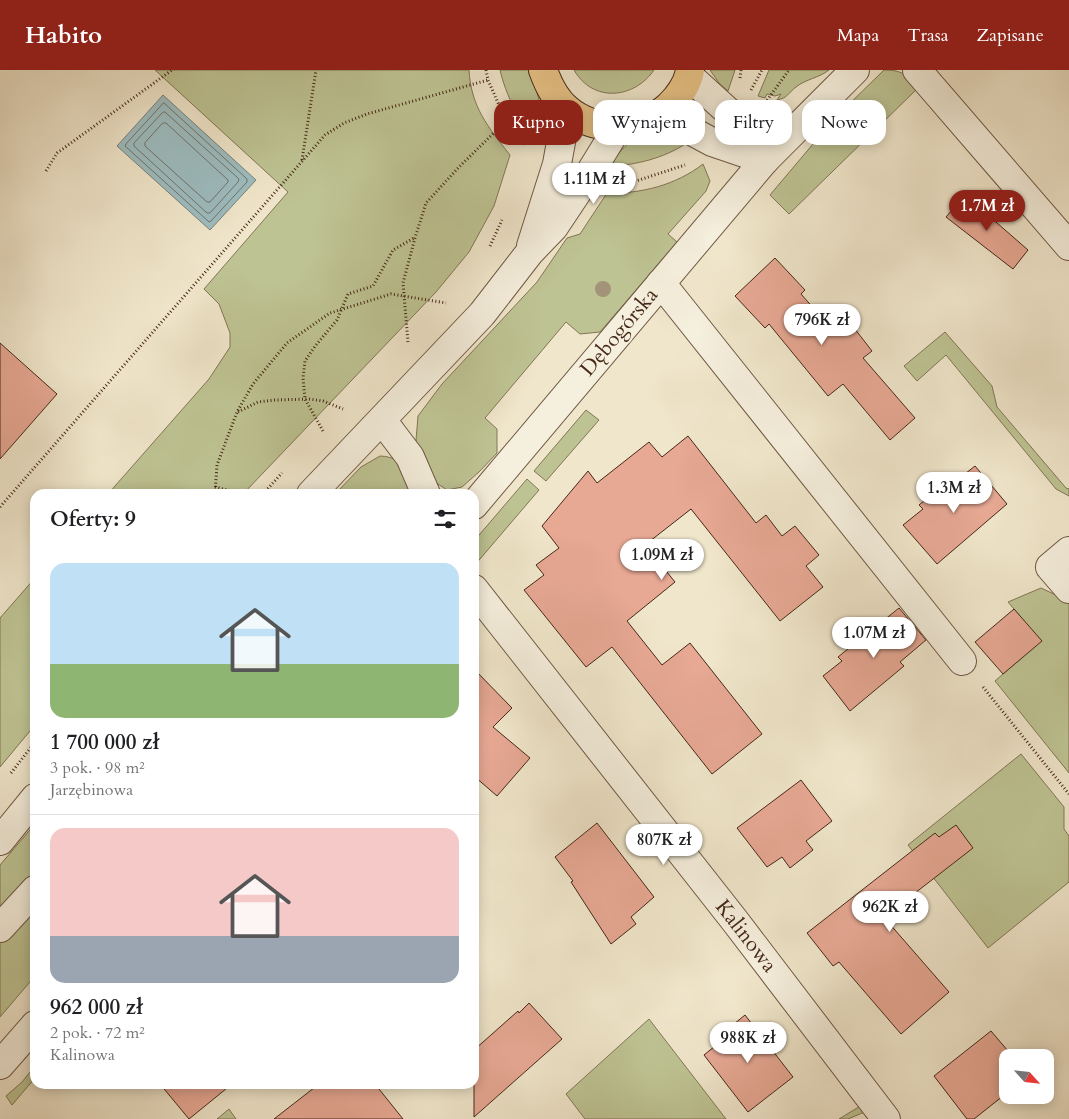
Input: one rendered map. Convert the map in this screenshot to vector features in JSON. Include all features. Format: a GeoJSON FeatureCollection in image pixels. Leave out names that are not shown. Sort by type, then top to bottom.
{"type":"FeatureCollection","features":[{"type":"Feature","properties":{"kind":"main road"},"geometry":{"type":"LineString","coordinates":[[543,70],[550,89],[559,100]]}},
{"type":"Feature","properties":{"kind":"main road"},"geometry":{"type":"LineString","coordinates":[[676,100],[690,73]]}},
{"type":"Feature","properties":{"kind":"street","name":"Dębogórska"},"geometry":{"type":"LineString","coordinates":[[479,499],[765,160],[855,70]]}},
{"type":"Feature","properties":{"kind":"street"},"geometry":{"type":"LineString","coordinates":[[917,70],[1069,246]]}},
{"type":"Feature","properties":{"kind":"street"},"geometry":{"type":"LineString","coordinates":[[690,73],[733,116],[765,160]]}},
{"type":"Feature","properties":{"kind":"street"},"geometry":{"type":"LineString","coordinates":[[705,138],[765,160]]}},
{"type":"Feature","properties":{"kind":"street"},"geometry":{"type":"LineString","coordinates":[[530,252],[557,164],[560,145]]}},
{"type":"Feature","properties":{"kind":"street"},"geometry":{"type":"LineString","coordinates":[[316,489],[482,314],[530,252],[554,227],[607,145]]}},
{"type":"Feature","properties":{"kind":"street"},"geometry":{"type":"LineString","coordinates":[[661,283],[962,661]]}},
{"type":"Feature","properties":{"kind":"street"},"geometry":{"type":"LineString","coordinates":[[382,420],[410,457],[424,489]]}},
{"type":"Feature","properties":{"kind":"street"},"geometry":{"type":"LineString","coordinates":[[1060,559],[1069,589]]}},
{"type":"Feature","properties":{"kind":"street","name":"Kalinowa"},"geometry":{"type":"LineString","coordinates":[[479,595],[735,921],[886,1119]]}},
{"type":"Feature","properties":{"kind":"street"},"geometry":{"type":"LineString","coordinates":[[0,840],[30,804]]}},
{"type":"Feature","properties":{"kind":"street"},"geometry":{"type":"LineString","coordinates":[[0,928],[30,895]]}},
{"type":"Feature","properties":{"kind":"street"},"geometry":{"type":"LineString","coordinates":[[0,1065],[30,1031]]}},
{"type":"Feature","properties":{"kind":"path"},"geometry":{"type":"LineString","coordinates":[[46,170],[57,153],[172,70]]}},
{"type":"Feature","properties":{"kind":"path"},"geometry":{"type":"LineString","coordinates":[[302,161],[316,70]]}},
{"type":"Feature","properties":{"kind":"path"},"geometry":{"type":"LineString","coordinates":[[750,92],[762,70]]}},
{"type":"Feature","properties":{"kind":"path"},"geometry":{"type":"LineString","coordinates":[[767,100],[789,70]]}},
{"type":"Feature","properties":{"kind":"path"},"geometry":{"type":"LineString","coordinates":[[0,507],[325,134],[344,123],[366,114],[488,80]]}},
{"type":"Feature","properties":{"kind":"path"},"geometry":{"type":"LineString","coordinates":[[415,337],[408,344],[404,283],[414,238],[426,204],[459,167],[494,133]]}},
{"type":"Feature","properties":{"kind":"path"},"geometry":{"type":"LineString","coordinates":[[485,254],[504,215]]}},
{"type":"Feature","properties":{"kind":"path"},"geometry":{"type":"LineString","coordinates":[[330,424],[323,431],[305,400],[304,361],[337,320],[348,294],[373,286],[393,250],[414,238]]}},
{"type":"Feature","properties":{"kind":"path"},"geometry":{"type":"LineString","coordinates":[[227,489],[215,487],[217,466],[238,412],[253,384],[287,343],[330,313],[391,294],[446,303]]}},
{"type":"Feature","properties":{"kind":"path"},"geometry":{"type":"LineString","coordinates":[[440,310],[452,298]]}},
{"type":"Feature","properties":{"kind":"path"},"geometry":{"type":"LineString","coordinates":[[238,412],[258,402],[275,400],[323,401],[343,409]]}},
{"type":"Feature","properties":{"kind":"path"},"geometry":{"type":"LineString","coordinates":[[336,417],[350,403]]}},
{"type":"Feature","properties":{"kind":"path"},"geometry":{"type":"LineString","coordinates":[[268,489],[283,473]]}},
{"type":"Feature","properties":{"kind":"path"},"geometry":{"type":"LineString","coordinates":[[962,661],[1069,794]]}},
{"type":"Feature","properties":{"kind":"path"},"geometry":{"type":"LineString","coordinates":[[6,779],[30,748]]}},
{"type":"Feature","properties":{"kind":"green space"},"geometry":{"type":"Polygon","coordinates":[[[155,70],[469,70],[473,95],[482,116],[494,134],[494,145],[502,145],[510,155],[494,206],[469,252],[436,292],[248,489],[112,489],[209,379],[230,347],[230,333],[219,304],[204,289],[288,192],[155,70]]]}},
{"type":"Feature","properties":{"kind":"green space"},"geometry":{"type":"Polygon","coordinates":[[[500,70],[529,70],[539,100],[510,100],[500,70]]]}},
{"type":"Feature","properties":{"kind":"green space"},"geometry":{"type":"Polygon","coordinates":[[[574,70],[654,70],[646,80],[636,87],[614,93],[602,92],[592,88],[582,81],[574,70]]]}},
{"type":"Feature","properties":{"kind":"green space"},"geometry":{"type":"Polygon","coordinates":[[[710,70],[735,70],[728,91],[719,83],[710,70]]]}},
{"type":"Feature","properties":{"kind":"green space"},"geometry":{"type":"Polygon","coordinates":[[[769,70],[829,70],[800,84],[786,97],[781,99],[777,100],[781,94],[775,96],[767,94],[765,98],[758,96],[769,70]]]}},
{"type":"Feature","properties":{"kind":"green space"},"geometry":{"type":"Polygon","coordinates":[[[884,70],[903,74],[918,88],[886,119],[886,100],[853,100],[884,70]]]}},
{"type":"Feature","properties":{"kind":"green space"},"geometry":{"type":"Polygon","coordinates":[[[627,145],[684,145],[650,160],[609,167],[627,145]]]}},
{"type":"Feature","properties":{"kind":"green space"},"geometry":{"type":"Polygon","coordinates":[[[812,145],[860,145],[789,214],[770,195],[812,145]]]}},
{"type":"Feature","properties":{"kind":"green space"},"geometry":{"type":"Polygon","coordinates":[[[703,164],[710,181],[706,191],[668,234],[677,242],[600,332],[580,334],[566,322],[485,418],[497,429],[497,453],[479,472],[462,487],[452,489],[446,489],[432,480],[422,467],[416,440],[418,416],[442,384],[537,282],[567,238],[580,234],[607,193],[633,192],[658,187],[693,171],[703,164]]]}},
{"type":"Feature","properties":{"kind":"green space"},"geometry":{"type":"Polygon","coordinates":[[[945,332],[992,386],[997,407],[1066,488],[1069,489],[1069,496],[1056,489],[946,355],[917,381],[904,366],[945,332]]]}},
{"type":"Feature","properties":{"kind":"green space"},"geometry":{"type":"Polygon","coordinates":[[[586,410],[599,420],[546,481],[534,471],[586,410]]]}},
{"type":"Feature","properties":{"kind":"green space"},"geometry":{"type":"Polygon","coordinates":[[[380,456],[388,457],[400,463],[414,489],[340,489],[361,467],[380,456]]]}},
{"type":"Feature","properties":{"kind":"green space"},"geometry":{"type":"Polygon","coordinates":[[[527,479],[539,490],[479,560],[479,535],[527,479]]]}},
{"type":"Feature","properties":{"kind":"green space"},"geometry":{"type":"Polygon","coordinates":[[[30,584],[30,731],[0,767],[0,618],[30,584]]]}},
{"type":"Feature","properties":{"kind":"green space"},"geometry":{"type":"Polygon","coordinates":[[[1041,588],[1058,596],[1061,593],[1069,603],[1069,773],[995,681],[1041,641],[1008,602],[1041,588]]]}},
{"type":"Feature","properties":{"kind":"green space"},"geometry":{"type":"Polygon","coordinates":[[[1021,754],[1064,807],[1064,829],[1069,836],[1069,882],[988,948],[908,845],[1021,754]]]}},
{"type":"Feature","properties":{"kind":"green space"},"geometry":{"type":"Polygon","coordinates":[[[30,830],[30,881],[0,914],[0,865],[30,830]]]}},
{"type":"Feature","properties":{"kind":"green space"},"geometry":{"type":"Polygon","coordinates":[[[30,909],[30,982],[0,1017],[0,943],[30,909]]]}},
{"type":"Feature","properties":{"kind":"green space"},"geometry":{"type":"Polygon","coordinates":[[[649,1019],[726,1119],[585,1119],[566,1094],[649,1019]]]}},
{"type":"Feature","properties":{"kind":"green space"},"geometry":{"type":"Polygon","coordinates":[[[30,1072],[30,1084],[12,1105],[6,1096],[30,1072]]]}},
{"type":"Feature","properties":{"kind":"green space"},"geometry":{"type":"Polygon","coordinates":[[[862,1105],[867,1111],[848,1119],[839,1119],[862,1105]]]}},
{"type":"Feature","properties":{"kind":"green space"},"geometry":{"type":"Polygon","coordinates":[[[229,1109],[236,1119],[217,1119],[229,1109]]]}},
{"type":"Feature","properties":{"kind":"water"},"geometry":{"type":"Polygon","coordinates":[[[163,95],[256,180],[210,230],[117,146],[163,95]]]}},
{"type":"Feature","properties":{"kind":"building"},"geometry":{"type":"Polygon","coordinates":[[[965,195],[1028,250],[1013,269],[946,217],[965,195]]]}},
{"type":"Feature","properties":{"kind":"building"},"geometry":{"type":"Polygon","coordinates":[[[775,258],[805,290],[801,294],[837,335],[851,324],[872,351],[863,358],[915,418],[890,440],[843,384],[828,396],[769,324],[765,328],[735,296],[775,258]]]}},
{"type":"Feature","properties":{"kind":"building"},"geometry":{"type":"Polygon","coordinates":[[[0,343],[57,394],[0,459],[0,343]]]}},
{"type":"Feature","properties":{"kind":"building"},"geometry":{"type":"Polygon","coordinates":[[[688,436],[756,523],[766,515],[782,536],[795,526],[819,555],[806,566],[823,587],[780,621],[691,509],[645,545],[675,582],[627,621],[662,665],[690,643],[762,734],[712,774],[612,647],[586,667],[524,590],[544,575],[536,565],[559,548],[542,526],[588,471],[597,483],[649,442],[662,457],[688,436]]]}},
{"type":"Feature","properties":{"kind":"building"},"geometry":{"type":"Polygon","coordinates":[[[975,466],[1007,504],[937,564],[903,525],[923,509],[919,505],[953,477],[956,481],[975,466]]]}},
{"type":"Feature","properties":{"kind":"building"},"geometry":{"type":"Polygon","coordinates":[[[899,608],[926,640],[900,662],[904,666],[850,711],[823,676],[842,661],[838,657],[899,608]]]}},
{"type":"Feature","properties":{"kind":"building"},"geometry":{"type":"Polygon","coordinates":[[[1014,609],[1042,641],[1003,674],[975,642],[1014,609]]]}},
{"type":"Feature","properties":{"kind":"building"},"geometry":{"type":"Polygon","coordinates":[[[479,674],[512,708],[493,727],[530,758],[497,796],[479,780],[479,674]]]}},
{"type":"Feature","properties":{"kind":"building"},"geometry":{"type":"Polygon","coordinates":[[[801,780],[832,821],[806,841],[813,850],[790,868],[782,857],[767,867],[737,828],[801,780]]]}},
{"type":"Feature","properties":{"kind":"building"},"geometry":{"type":"Polygon","coordinates":[[[597,823],[654,897],[631,917],[636,924],[611,944],[571,882],[573,881],[555,857],[597,823]]]}},
{"type":"Feature","properties":{"kind":"building"},"geometry":{"type":"Polygon","coordinates":[[[956,825],[973,848],[906,900],[910,905],[888,922],[949,992],[901,1034],[839,962],[833,966],[807,933],[935,833],[939,837],[956,825]]]}},
{"type":"Feature","properties":{"kind":"building"},"geometry":{"type":"Polygon","coordinates":[[[529,1003],[562,1039],[474,1117],[474,1089],[479,1089],[479,1046],[518,1011],[519,1013],[529,1003]]]}},
{"type":"Feature","properties":{"kind":"building"},"geometry":{"type":"Polygon","coordinates":[[[745,1015],[793,1077],[748,1112],[704,1055],[720,1042],[717,1038],[745,1015]]]}},
{"type":"Feature","properties":{"kind":"building"},"geometry":{"type":"Polygon","coordinates":[[[991,1031],[1006,1049],[999,1049],[999,1099],[974,1119],[967,1119],[934,1076],[991,1031]]]}},
{"type":"Feature","properties":{"kind":"building"},"geometry":{"type":"Polygon","coordinates":[[[164,1089],[226,1089],[189,1119],[164,1089]]]}},
{"type":"Feature","properties":{"kind":"building"},"geometry":{"type":"Polygon","coordinates":[[[313,1089],[379,1089],[403,1119],[274,1119],[313,1089]]]}}]}
